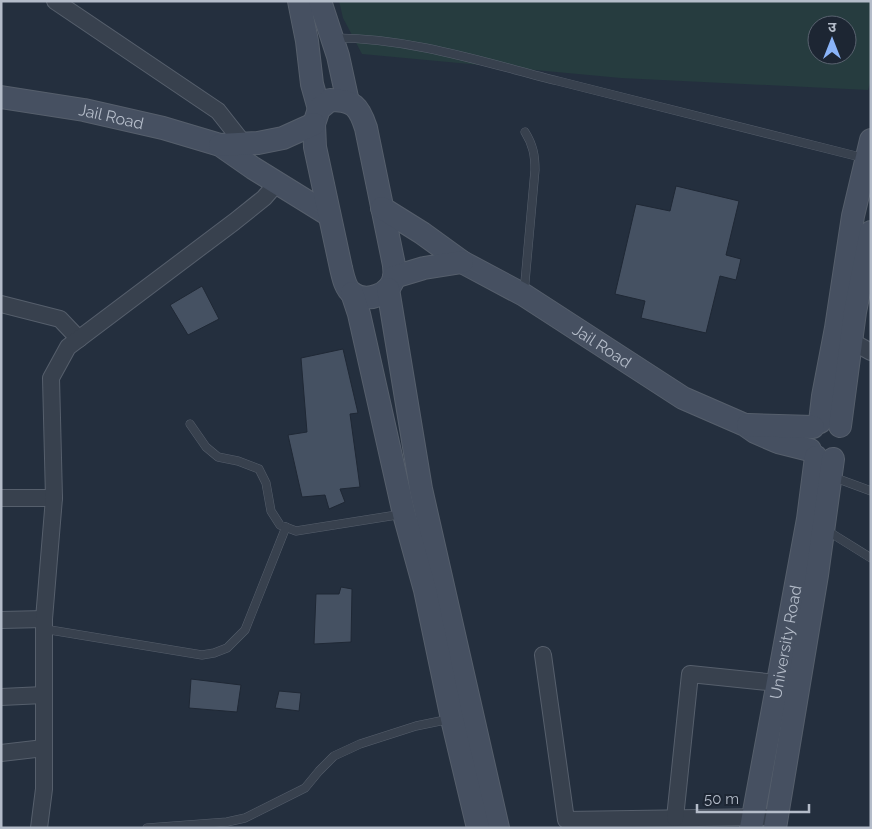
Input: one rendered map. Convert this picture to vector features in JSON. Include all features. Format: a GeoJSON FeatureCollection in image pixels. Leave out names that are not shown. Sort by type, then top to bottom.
{"type":"FeatureCollection","features":[{"type":"Feature","properties":{"kind":"main road"},"geometry":{"type":"LineString","coordinates":[[299,1],[307,41],[316,116],[315,146],[345,282],[352,293],[359,314],[404,514],[425,590],[462,717],[498,828]]}},
{"type":"Feature","properties":{"kind":"main road"},"geometry":{"type":"LineString","coordinates":[[320,1],[342,72],[348,102],[354,104],[362,114],[366,128],[394,265],[392,283],[421,489],[462,717],[478,828]]}},
{"type":"Feature","properties":{"kind":"main road","name":"Jail Road"},"geometry":{"type":"LineString","coordinates":[[1,97],[84,110],[163,128],[220,145],[329,215]]}},
{"type":"Feature","properties":{"kind":"main road","name":"Jail Road"},"geometry":{"type":"LineString","coordinates":[[220,145],[258,143],[283,138],[316,116],[330,100],[348,102]]}},
{"type":"Feature","properties":{"kind":"main road"},"geometry":{"type":"LineString","coordinates":[[824,425],[853,216],[869,149]]}},
{"type":"Feature","properties":{"kind":"main road","name":"Jail Road"},"geometry":{"type":"LineString","coordinates":[[382,208],[422,233],[462,262],[524,295],[683,398],[823,461]]}},
{"type":"Feature","properties":{"kind":"main road"},"geometry":{"type":"LineString","coordinates":[[824,425],[846,438],[846,443],[844,451],[823,461],[807,443],[808,434],[824,425],[851,341],[871,232]]}},
{"type":"Feature","properties":{"kind":"main road"},"geometry":{"type":"LineString","coordinates":[[352,293],[364,298],[378,296],[392,283],[424,268],[462,262]]}},
{"type":"Feature","properties":{"kind":"main road","name":"Jail Road"},"geometry":{"type":"LineString","coordinates":[[745,425],[824,425]]}},
{"type":"Feature","properties":{"kind":"main road","name":"University Road"},"geometry":{"type":"LineString","coordinates":[[776,822],[823,528],[823,461]]}},
{"type":"Feature","properties":{"kind":"main road","name":"University Road"},"geometry":{"type":"LineString","coordinates":[[752,822],[808,519],[823,461]]}},
{"type":"Feature","properties":{"kind":"street"},"geometry":{"type":"LineString","coordinates":[[55,1],[218,111],[244,144]]}},
{"type":"Feature","properties":{"kind":"street"},"geometry":{"type":"LineString","coordinates":[[39,828],[44,789],[44,624],[54,498],[51,378],[68,347],[234,222],[264,198],[277,183]]}},
{"type":"Feature","properties":{"kind":"street"},"geometry":{"type":"LineString","coordinates":[[1,304],[60,318],[79,339]]}},
{"type":"Feature","properties":{"kind":"street"},"geometry":{"type":"LineString","coordinates":[[851,341],[871,352]]}},
{"type":"Feature","properties":{"kind":"street"},"geometry":{"type":"LineString","coordinates":[[1,498],[54,498]]}},
{"type":"Feature","properties":{"kind":"street"},"geometry":{"type":"LineString","coordinates":[[1,620],[44,624]]}},
{"type":"Feature","properties":{"kind":"street"},"geometry":{"type":"LineString","coordinates":[[543,655],[566,820],[675,818],[776,822]]}},
{"type":"Feature","properties":{"kind":"street"},"geometry":{"type":"LineString","coordinates":[[675,818],[690,674],[777,682]]}},
{"type":"Feature","properties":{"kind":"street"},"geometry":{"type":"LineString","coordinates":[[1,697],[44,695]]}},
{"type":"Feature","properties":{"kind":"street"},"geometry":{"type":"LineString","coordinates":[[1,753],[44,748]]}},
{"type":"Feature","properties":{"kind":"lane"},"geometry":{"type":"LineString","coordinates":[[332,38],[353,37],[400,43],[869,149]]}},
{"type":"Feature","properties":{"kind":"lane"},"geometry":{"type":"LineString","coordinates":[[524,132],[534,149],[536,170],[524,295]]}},
{"type":"Feature","properties":{"kind":"lane"},"geometry":{"type":"LineString","coordinates":[[190,424],[206,447],[218,457],[238,461],[259,469],[266,484],[271,511],[280,525],[296,531],[404,514]]}},
{"type":"Feature","properties":{"kind":"lane"},"geometry":{"type":"LineString","coordinates":[[823,461],[871,491]]}},
{"type":"Feature","properties":{"kind":"lane"},"geometry":{"type":"LineString","coordinates":[[44,624],[202,655],[227,648],[245,630],[286,527]]}},
{"type":"Feature","properties":{"kind":"lane"},"geometry":{"type":"LineString","coordinates":[[823,528],[871,558]]}},
{"type":"Feature","properties":{"kind":"lane"},"geometry":{"type":"LineString","coordinates":[[147,828],[226,822],[245,818],[305,788],[318,771],[334,756],[360,744],[416,726],[462,717]]}},
{"type":"Feature","properties":{"kind":"green space"},"geometry":{"type":"Polygon","coordinates":[[[339,1],[871,1],[871,80],[868,90],[621,78],[362,54],[343,18],[339,1]]]}},
{"type":"Feature","properties":{"kind":"building"},"geometry":{"type":"Polygon","coordinates":[[[676,186],[739,201],[726,255],[741,259],[736,280],[720,276],[706,333],[641,318],[645,301],[615,294],[636,204],[670,211],[676,186]]]}},
{"type":"Feature","properties":{"kind":"building"},"geometry":{"type":"Polygon","coordinates":[[[202,286],[219,319],[188,335],[170,305],[202,286]]]}},
{"type":"Feature","properties":{"kind":"building"},"geometry":{"type":"Polygon","coordinates":[[[343,349],[358,413],[350,414],[360,487],[340,489],[345,502],[329,509],[325,495],[302,497],[288,435],[307,432],[301,358],[343,349]]]}},
{"type":"Feature","properties":{"kind":"building"},"geometry":{"type":"Polygon","coordinates":[[[341,587],[352,589],[351,642],[314,644],[316,594],[339,594],[341,587]]]}},
{"type":"Feature","properties":{"kind":"building"},"geometry":{"type":"Polygon","coordinates":[[[191,679],[241,685],[237,712],[189,708],[191,679]]]}},
{"type":"Feature","properties":{"kind":"building"},"geometry":{"type":"Polygon","coordinates":[[[279,691],[301,693],[299,711],[275,708],[279,691]]]}}]}
